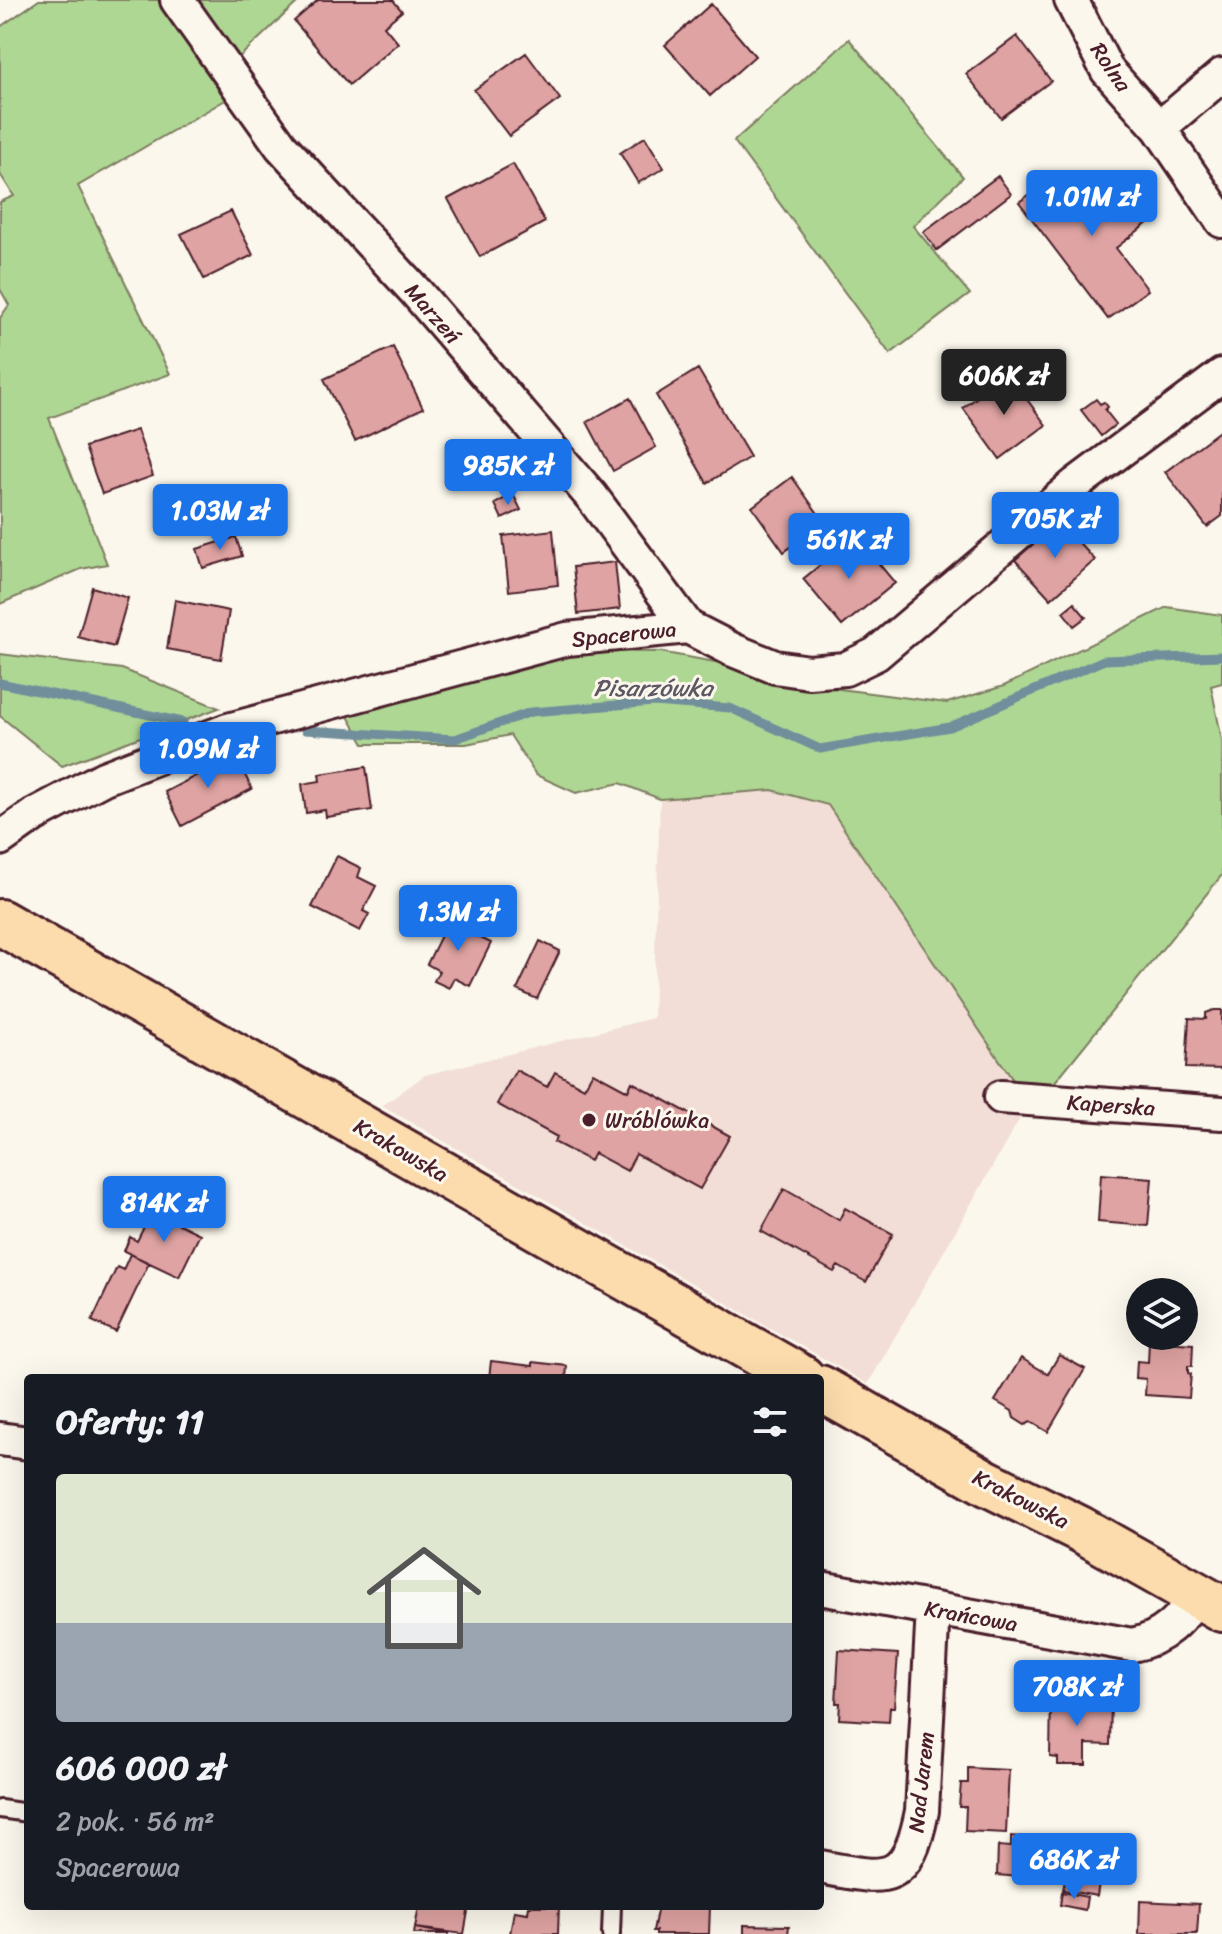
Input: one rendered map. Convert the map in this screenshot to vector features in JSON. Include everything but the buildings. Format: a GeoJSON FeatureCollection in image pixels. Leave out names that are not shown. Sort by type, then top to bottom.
{"type":"FeatureCollection","features":[{"type":"Feature","properties":{"kind":"main road","name":"Krakowska"},"geometry":{"type":"LineString","coordinates":[[0,922],[795,1374]]}},
{"type":"Feature","properties":{"kind":"main road","name":"Krakowska"},"geometry":{"type":"LineString","coordinates":[[824,1390],[987,1483],[1080,1529],[1210,1602]]}},
{"type":"Feature","properties":{"kind":"street","name":"Marzeń"},"geometry":{"type":"LineString","coordinates":[[177,0],[281,146],[416,292],[592,497],[688,627]]}},
{"type":"Feature","properties":{"kind":"street","name":"Rolna"},"geometry":{"type":"LineString","coordinates":[[1071,0],[1107,70],[1159,128]]}},
{"type":"Feature","properties":{"kind":"street"},"geometry":{"type":"LineString","coordinates":[[1222,75],[1159,128],[1222,221]]}},
{"type":"Feature","properties":{"kind":"street","name":"Spacerowa"},"geometry":{"type":"LineString","coordinates":[[0,839],[34,815],[104,778],[228,730],[567,639],[688,627],[775,667],[809,672],[845,669],[876,654],[1076,484],[1222,375]]}},
{"type":"Feature","properties":{"kind":"street","name":"Kaperska"},"geometry":{"type":"LineString","coordinates":[[1001,1097],[1222,1113]]}},
{"type":"Feature","properties":{"kind":"street"},"geometry":{"type":"LineString","coordinates":[[0,1439],[24,1442]]}},
{"type":"Feature","properties":{"kind":"street","name":"Krańcowa"},"geometry":{"type":"LineString","coordinates":[[824,1589],[1132,1645],[1150,1642],[1210,1602]]}},
{"type":"Feature","properties":{"kind":"street","name":"Nad Jarem"},"geometry":{"type":"LineString","coordinates":[[824,1868],[869,1876],[890,1873],[904,1862],[916,1843],[922,1811],[933,1609]]}},
{"type":"Feature","properties":{"kind":"lane"},"geometry":{"type":"LineString","coordinates":[[0,1809],[24,1812]]}},
{"type":"Feature","properties":{"kind":"lane"},"geometry":{"type":"LineString","coordinates":[[611,1934],[612,1910]]}},
{"type":"Feature","properties":{"kind":"shaded area"},"geometry":{"type":"Polygon","coordinates":[[[772,790],[828,805],[1021,1092],[1027,1106],[868,1384],[382,1106],[425,1075],[653,1018],[660,799],[772,790]]]}},
{"type":"Feature","properties":{"kind":"green space"},"geometry":{"type":"Polygon","coordinates":[[[39,0],[158,0],[227,99],[78,186],[170,374],[49,418],[107,564],[81,569],[0,604],[0,318],[9,305],[0,289],[0,202],[14,196],[0,174],[0,27],[39,0]]]}},
{"type":"Feature","properties":{"kind":"green space"},"geometry":{"type":"Polygon","coordinates":[[[187,0],[300,0],[232,64],[187,0]]]}},
{"type":"Feature","properties":{"kind":"green space"},"geometry":{"type":"Polygon","coordinates":[[[849,39],[963,177],[913,226],[970,294],[890,354],[734,141],[849,39]]]}},
{"type":"Feature","properties":{"kind":"green space"},"geometry":{"type":"Polygon","coordinates":[[[1167,607],[1222,615],[1222,683],[1211,686],[1222,740],[1222,875],[1046,1093],[1021,1092],[828,805],[772,790],[660,799],[620,783],[576,793],[536,775],[510,735],[466,744],[364,744],[346,713],[576,651],[660,652],[737,666],[791,687],[832,688],[947,703],[1004,686],[1167,607]]]}},
{"type":"Feature","properties":{"kind":"green space"},"geometry":{"type":"Polygon","coordinates":[[[0,654],[122,669],[219,708],[62,766],[0,716],[0,654]]]}},
{"type":"Feature","properties":{"kind":"waterway","name":"Pisarzówka"},"geometry":{"type":"LineString","coordinates":[[305,730],[455,739],[531,712],[654,702],[730,708],[820,749],[950,727],[1104,660],[1222,656]]}},
{"type":"Feature","properties":{"kind":"waterway","name":"Pisarzówka"},"geometry":{"type":"LineString","coordinates":[[0,683],[183,722]]}},
{"type":"Feature","properties":{"kind":"place","name":"Wróblówka"},"geometry":{"type":"Point","coordinates":[589,1120]}}]}
